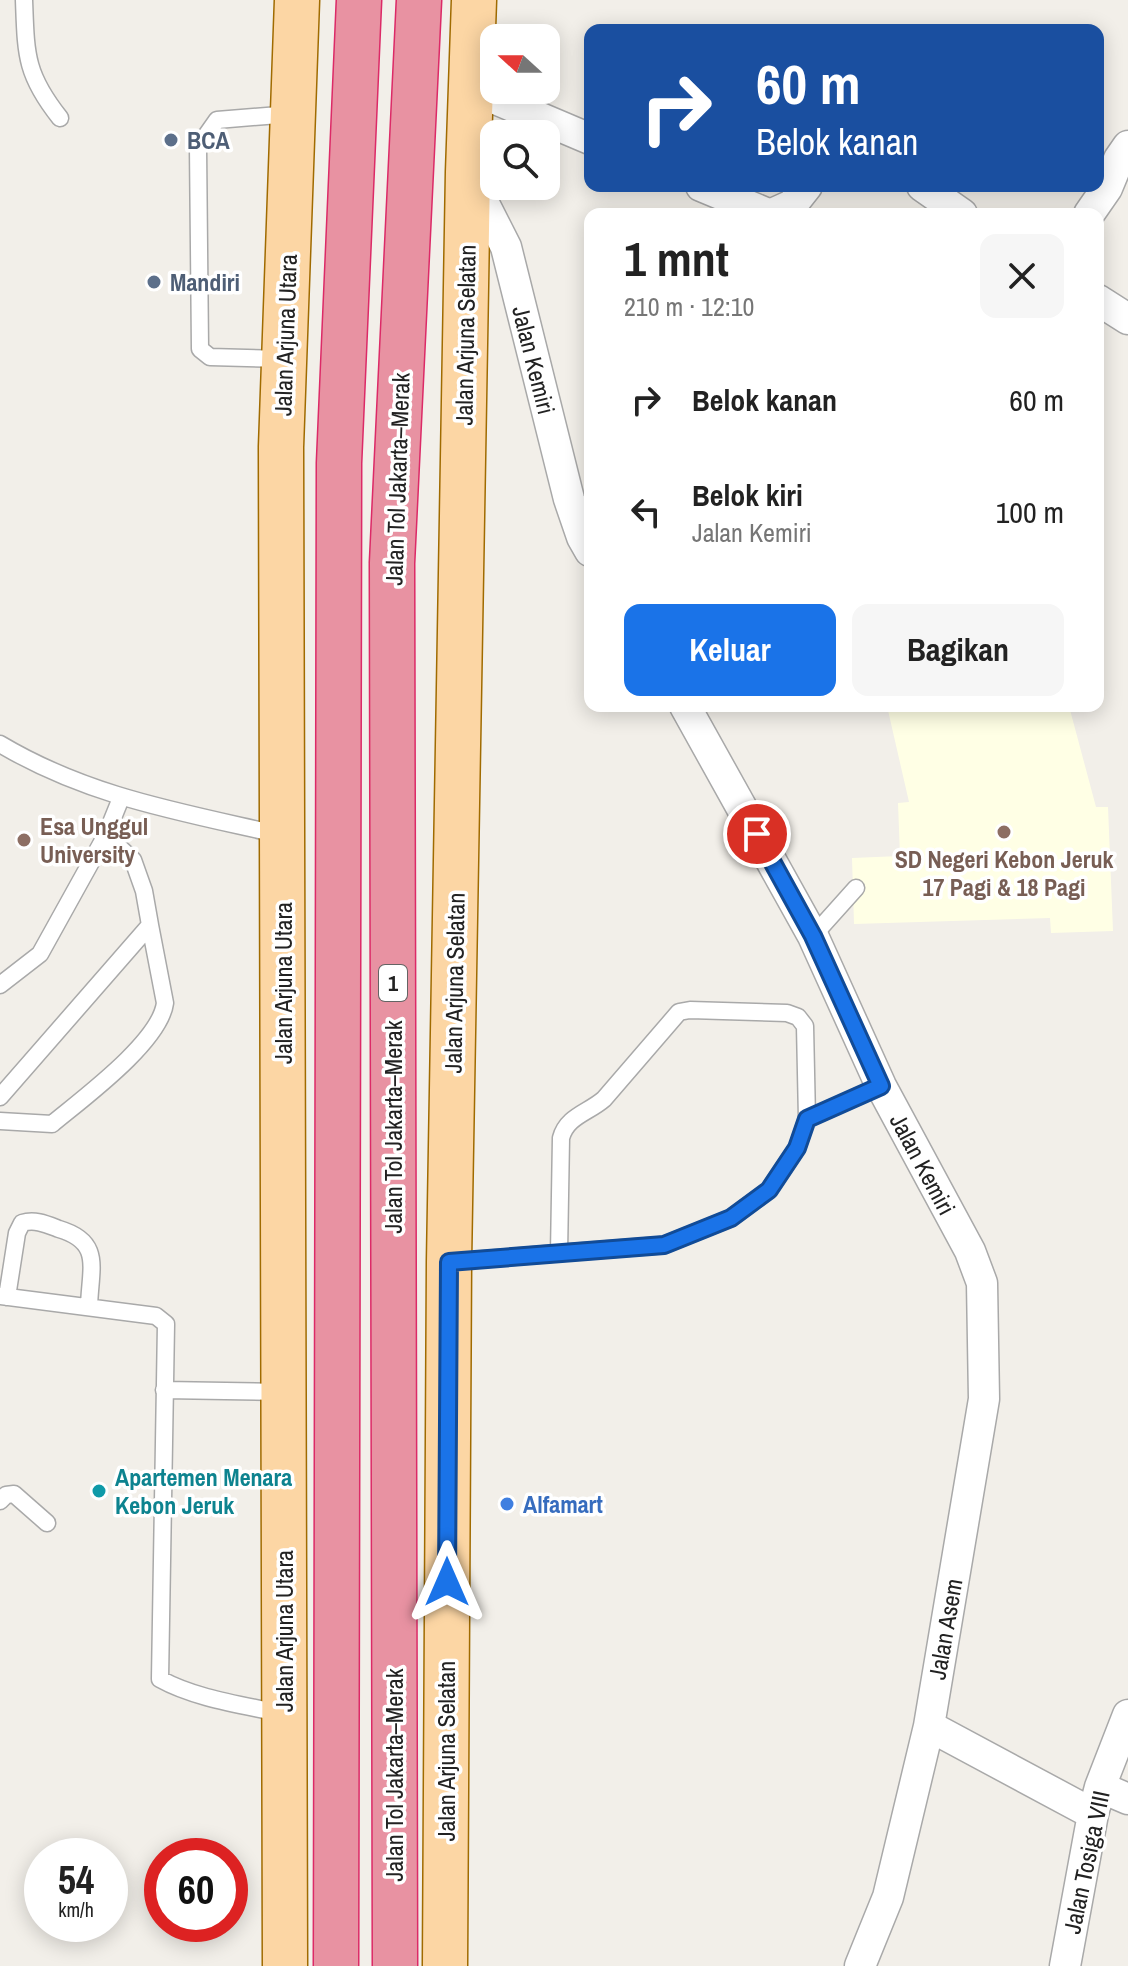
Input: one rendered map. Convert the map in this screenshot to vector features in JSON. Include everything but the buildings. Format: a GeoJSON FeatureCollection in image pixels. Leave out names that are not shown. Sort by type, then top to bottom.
{"type":"FeatureCollection","features":[{"type":"Feature","properties":{"kind":"highway"},"geometry":{"type":"LineString","coordinates":[[336,1966],[339,463],[359,0]]}},
{"type":"Feature","properties":{"kind":"highway","name":"Jalan Tol Jakarta–Merak"},"geometry":{"type":"LineString","coordinates":[[395,1966],[392,563],[419,0]]}},
{"type":"Feature","properties":{"kind":"main road","name":"Jalan Arjuna Utara"},"geometry":{"type":"LineString","coordinates":[[285,1966],[281,447],[297,0]]}},
{"type":"Feature","properties":{"kind":"main road","name":"Jalan Arjuna Selatan"},"geometry":{"type":"LineString","coordinates":[[445,1966],[449,1262],[468,172],[474,0]]}},
{"type":"Feature","properties":{"kind":"street"},"geometry":{"type":"LineString","coordinates":[[472,89],[584,136]]}},
{"type":"Feature","properties":{"kind":"street"},"geometry":{"type":"LineString","coordinates":[[1093,208],[1128,146]]}},
{"type":"Feature","properties":{"kind":"street","name":"Jalan Kemiri"},"geometry":{"type":"LineString","coordinates":[[468,172],[506,247],[569,499],[584,540]]}},
{"type":"Feature","properties":{"kind":"street"},"geometry":{"type":"LineString","coordinates":[[716,192],[755,208]]}},
{"type":"Feature","properties":{"kind":"street"},"geometry":{"type":"LineString","coordinates":[[785,208],[792,205],[802,192]]}},
{"type":"Feature","properties":{"kind":"street"},"geometry":{"type":"LineString","coordinates":[[931,192],[953,208]]}},
{"type":"Feature","properties":{"kind":"street"},"geometry":{"type":"LineString","coordinates":[[1104,304],[1128,319]]}},
{"type":"Feature","properties":{"kind":"street","name":"Jalan Kemiri"},"geometry":{"type":"LineString","coordinates":[[688,712],[813,936],[881,1086],[970,1251],[982,1283]]}},
{"type":"Feature","properties":{"kind":"street","name":"Jalan Asem"},"geometry":{"type":"LineString","coordinates":[[860,1966],[888,1897],[929,1726],[984,1399],[982,1283]]}},
{"type":"Feature","properties":{"kind":"street","name":"Jalan Tosiga VIII"},"geometry":{"type":"LineString","coordinates":[[1065,1966],[1096,1800],[1128,1715]]}},
{"type":"Feature","properties":{"kind":"street"},"geometry":{"type":"LineString","coordinates":[[929,1726],[1096,1800],[1128,1799]]}},
{"type":"Feature","properties":{"kind":"lane"},"geometry":{"type":"LineString","coordinates":[[24,0],[26,54],[39,91],[60,118]]}},
{"type":"Feature","properties":{"kind":"lane"},"geometry":{"type":"LineString","coordinates":[[284,359],[210,357],[200,349],[198,147],[217,120],[293,114]]}},
{"type":"Feature","properties":{"kind":"lane"},"geometry":{"type":"LineString","coordinates":[[0,744],[62,777],[121,798],[282,835]]}},
{"type":"Feature","properties":{"kind":"lane"},"geometry":{"type":"LineString","coordinates":[[0,985],[40,954],[106,835],[121,798]]}},
{"type":"Feature","properties":{"kind":"lane"},"geometry":{"type":"LineString","coordinates":[[0,1121],[52,1124],[111,1074],[154,1030],[163,1015],[165,1003],[144,891],[133,860],[106,835]]}},
{"type":"Feature","properties":{"kind":"lane"},"geometry":{"type":"LineString","coordinates":[[813,936],[856,888]]}},
{"type":"Feature","properties":{"kind":"lane"},"geometry":{"type":"LineString","coordinates":[[0,1097],[150,925]]}},
{"type":"Feature","properties":{"kind":"lane"},"geometry":{"type":"LineString","coordinates":[[449,1262],[664,1245],[731,1218],[769,1190],[797,1148],[807,1119],[805,1026],[798,1017],[787,1013],[679,1012],[604,1099],[564,1126],[561,1138],[559,1253]]}},
{"type":"Feature","properties":{"kind":"lane"},"geometry":{"type":"LineString","coordinates":[[807,1119],[881,1086]]}},
{"type":"Feature","properties":{"kind":"lane"},"geometry":{"type":"LineString","coordinates":[[89,1307],[90,1252],[85,1240],[76,1234],[32,1220],[22,1223],[17,1233],[4,1296],[156,1316],[166,1324],[160,1679],[226,1701],[284,1714]]}},
{"type":"Feature","properties":{"kind":"lane"},"geometry":{"type":"LineString","coordinates":[[164,1390],[283,1392]]}},
{"type":"Feature","properties":{"kind":"lane"},"geometry":{"type":"LineString","coordinates":[[0,1501],[6,1495],[14,1494],[47,1523]]}},
{"type":"Feature","properties":{"kind":"shaded area","name":"SD Negeri Kebon Jeruk 17 Pagi & 18 Pagi"},"geometry":{"type":"Polygon","coordinates":[[[888,712],[1071,712],[1096,807],[1108,807],[1113,931],[1051,933],[1050,918],[854,924],[852,858],[900,856],[898,803],[909,802],[888,712]]]}},
{"type":"Feature","properties":{"kind":"place","name":"BCA"},"geometry":{"type":"Point","coordinates":[171,140]}},
{"type":"Feature","properties":{"kind":"place","name":"Mandiri"},"geometry":{"type":"Point","coordinates":[154,282]}},
{"type":"Feature","properties":{"kind":"place","name":"SD Negeri Kebon Jeruk 17 Pagi & 18 Pagi"},"geometry":{"type":"Point","coordinates":[1004,832]}},
{"type":"Feature","properties":{"kind":"place","name":"Esa Unggul University"},"geometry":{"type":"Point","coordinates":[24,840]}},
{"type":"Feature","properties":{"kind":"place","name":"Apartemen Menara Kebon Jeruk"},"geometry":{"type":"Point","coordinates":[99,1491]}},
{"type":"Feature","properties":{"kind":"place","name":"Alfamart"},"geometry":{"type":"Point","coordinates":[507,1504]}},
{"type":"Feature","properties":{"kind":"route"},"geometry":{"type":"LineString","coordinates":[[447,1582],[449,1262],[664,1245],[731,1218],[769,1190],[797,1148],[807,1119],[881,1086],[813,936],[757,834]]}}]}
